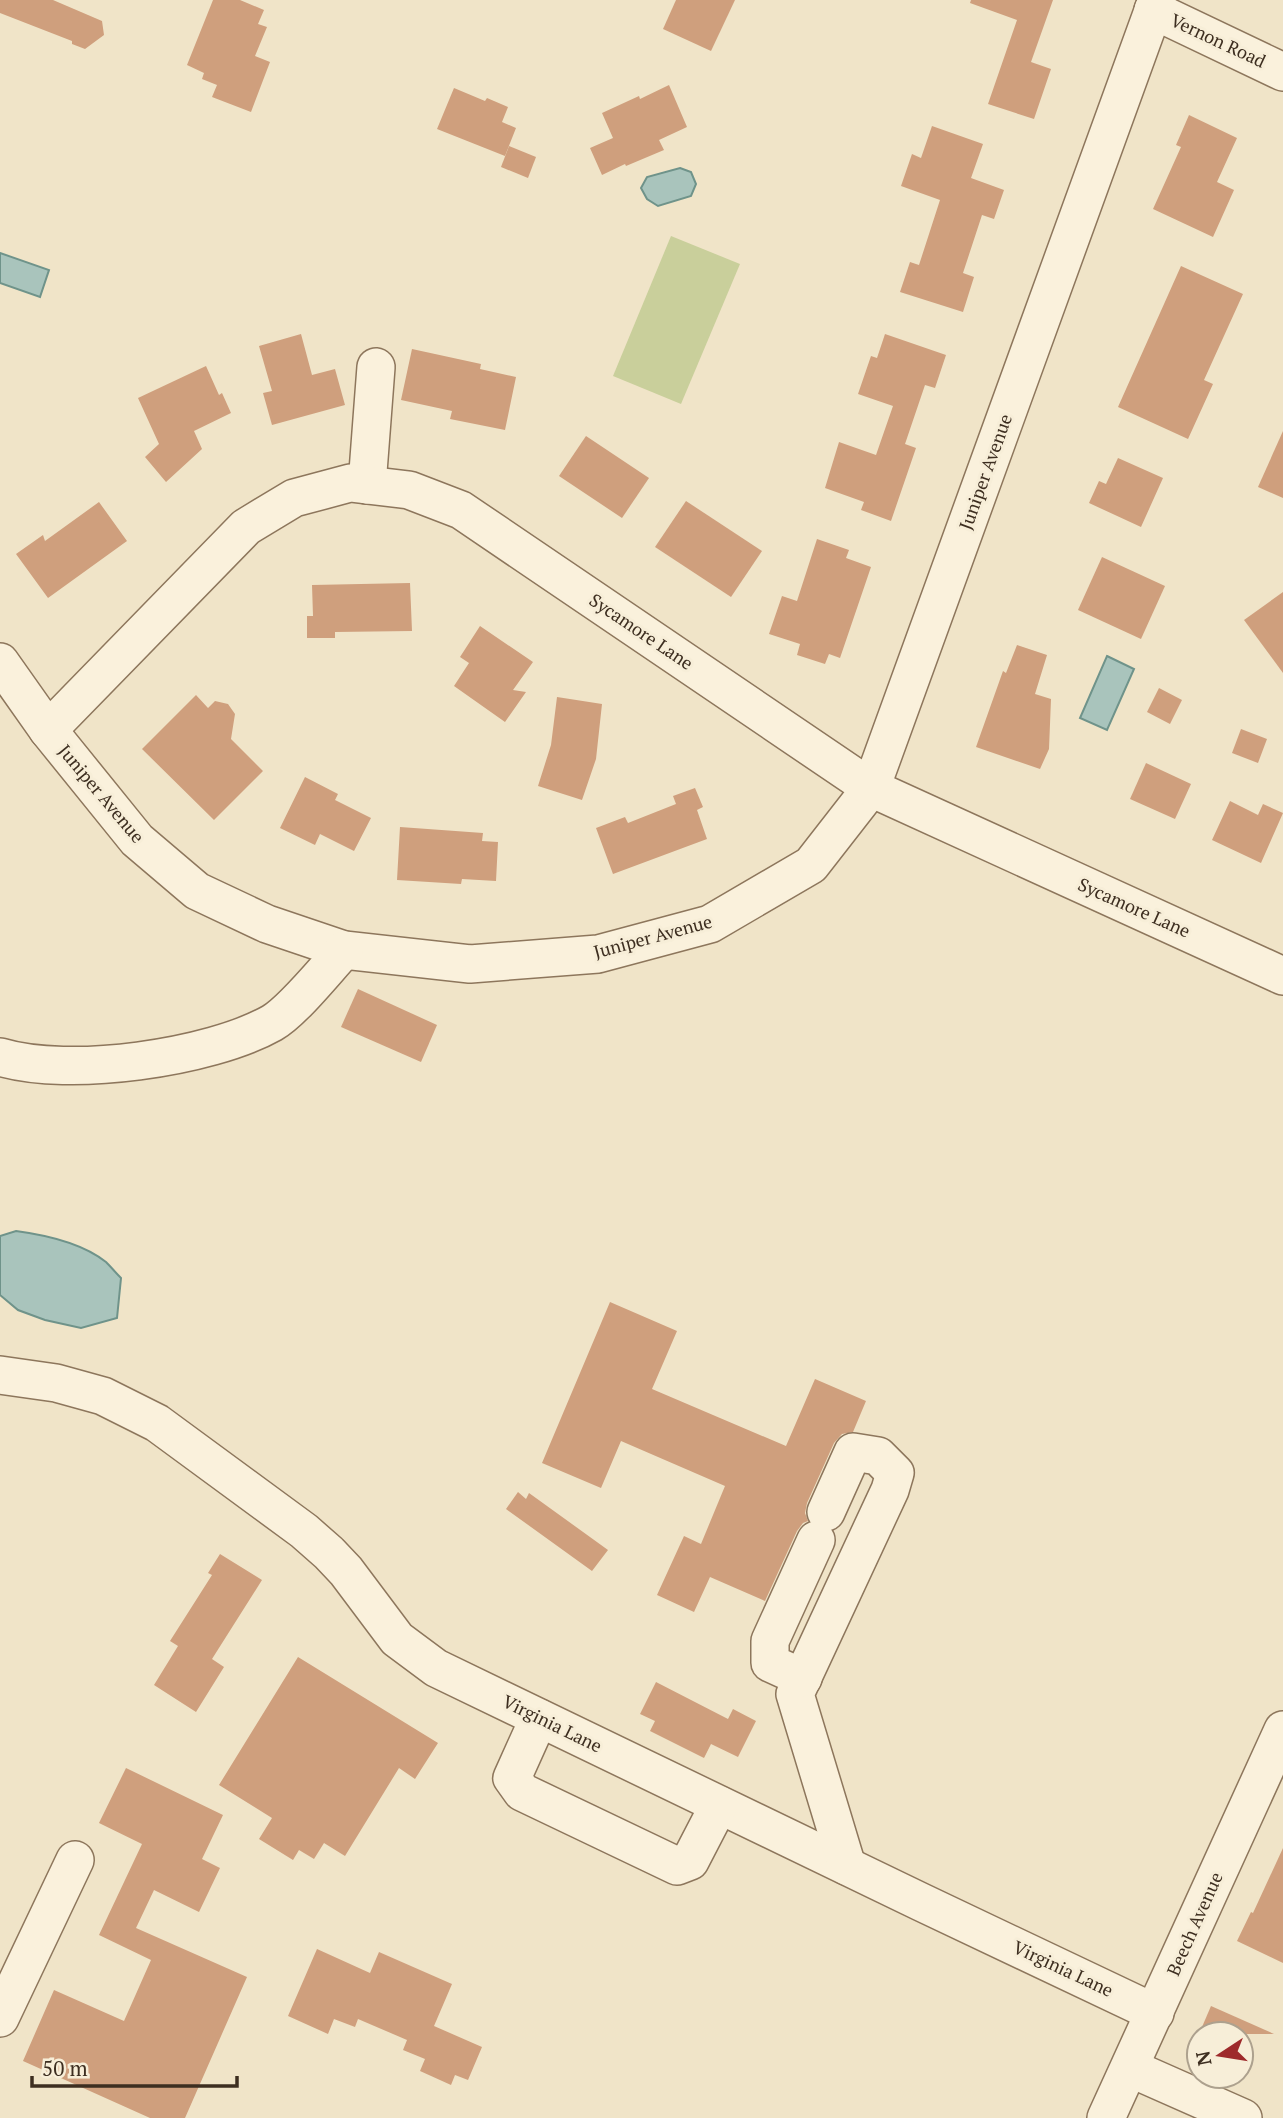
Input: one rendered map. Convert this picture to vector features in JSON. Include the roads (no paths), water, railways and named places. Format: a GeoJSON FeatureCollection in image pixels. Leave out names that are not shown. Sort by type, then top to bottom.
{"type":"FeatureCollection","features":[{"type":"Feature","properties":{"kind":"street","name":"Vernon Road"},"geometry":{"type":"LineString","coordinates":[[1155,5],[1283,72]]}},
{"type":"Feature","properties":{"kind":"street","name":"Juniper Avenue"},"geometry":{"type":"LineString","coordinates":[[0,662],[48,730],[136,841],[197,891],[267,924],[344,950],[470,964],[598,954],[710,924],[811,865],[871,788],[1155,5]]}},
{"type":"Feature","properties":{"kind":"street"},"geometry":{"type":"LineString","coordinates":[[367,485],[376,367]]}},
{"type":"Feature","properties":{"kind":"street","name":"Sycamore Lane"},"geometry":{"type":"LineString","coordinates":[[48,730],[246,527],[294,498],[350,483],[409,490],[461,510],[871,788],[1283,976]]}},
{"type":"Feature","properties":{"kind":"street"},"geometry":{"type":"LineString","coordinates":[[0,1057],[13,1061],[77,1066],[168,1058],[235,1039],[274,1022],[344,950]]}},
{"type":"Feature","properties":{"kind":"street","name":"Virginia Lane"},"geometry":{"type":"LineString","coordinates":[[0,1375],[56,1383],[103,1396],[157,1423],[304,1531],[346,1571],[397,1639],[436,1668],[1155,2013]]}},
{"type":"Feature","properties":{"kind":"street"},"geometry":{"type":"LineString","coordinates":[[803,1678],[770,1663],[770,1641],[853,1452],[878,1456],[895,1472],[890,1490],[803,1678],[795,1694],[847,1866]]}},
{"type":"Feature","properties":{"kind":"street"},"geometry":{"type":"LineString","coordinates":[[539,1718],[512,1778],[522,1792],[534,1798],[677,1866],[690,1861],[719,1805]]}},
{"type":"Feature","properties":{"kind":"street","name":"Beech Avenue"},"geometry":{"type":"LineString","coordinates":[[1106,2118],[1283,1730]]}},
{"type":"Feature","properties":{"kind":"street"},"geometry":{"type":"LineString","coordinates":[[0,2018],[75,1860]]}},
{"type":"Feature","properties":{"kind":"street"},"geometry":{"type":"LineString","coordinates":[[1130,2068],[1243,2118]]}},
{"type":"Feature","properties":{"kind":"water"},"geometry":{"type":"Polygon","coordinates":[[[680,168],[691,172],[696,184],[691,196],[658,206],[647,199],[641,188],[647,177],[680,168]]]}},
{"type":"Feature","properties":{"kind":"water"},"geometry":{"type":"Polygon","coordinates":[[[0,253],[49,270],[40,297],[0,283],[0,253]]]}},
{"type":"Feature","properties":{"kind":"water"},"geometry":{"type":"Polygon","coordinates":[[[1107,656],[1134,669],[1107,730],[1080,718],[1107,656]]]}},
{"type":"Feature","properties":{"kind":"water"},"geometry":{"type":"Polygon","coordinates":[[[16,1231],[63,1241],[106,1262],[121,1278],[117,1318],[81,1328],[45,1320],[18,1310],[0,1295],[0,1236],[16,1231]]]}}]}
